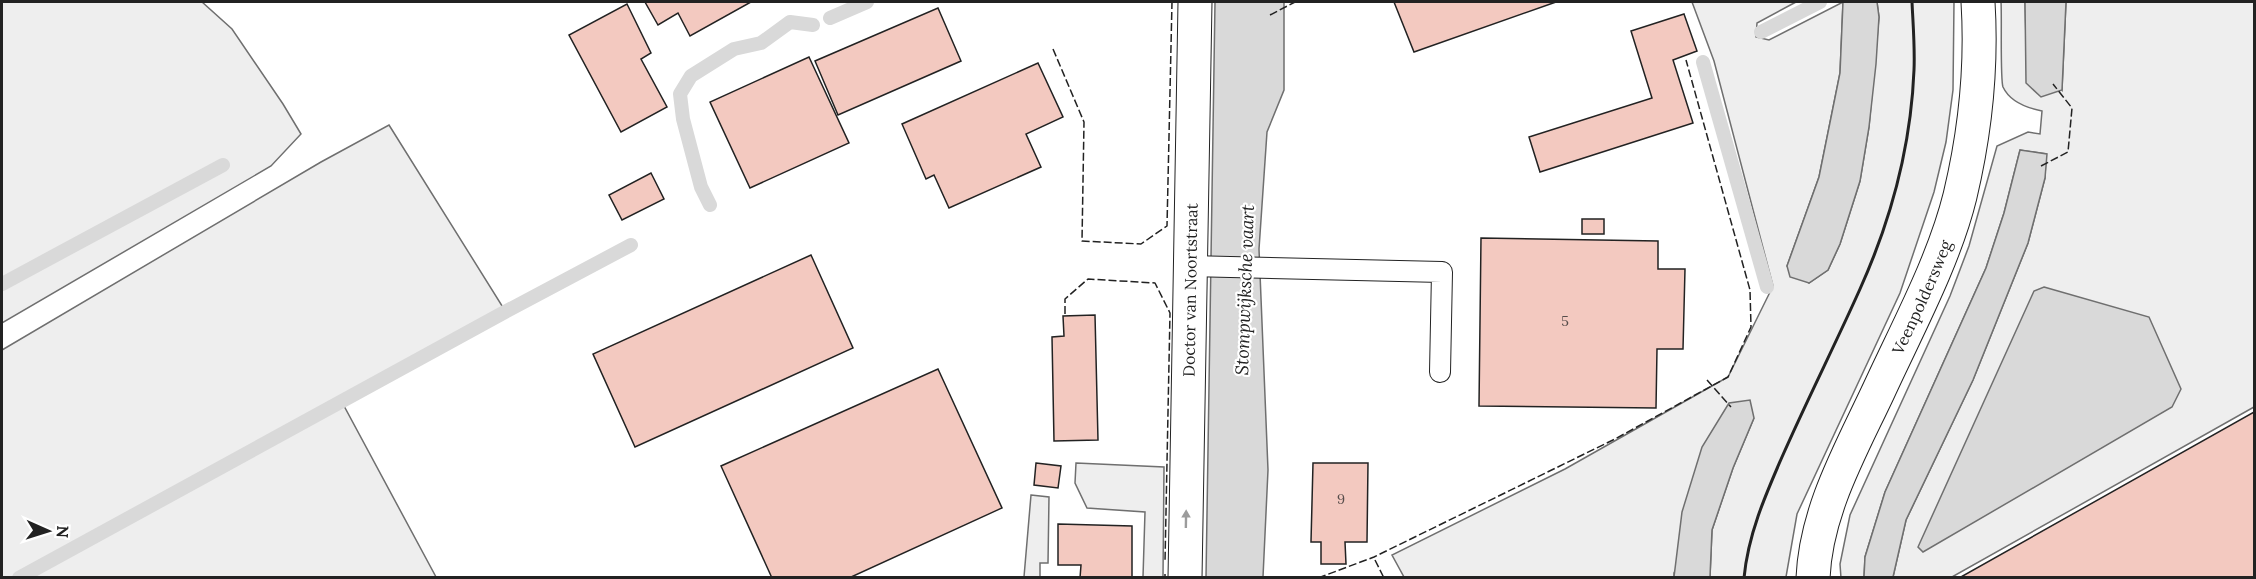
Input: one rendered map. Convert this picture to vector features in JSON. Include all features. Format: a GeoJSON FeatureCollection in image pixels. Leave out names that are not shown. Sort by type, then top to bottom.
{"type":"FeatureCollection","features":[{"type":"Feature","properties":{"kind":"street","name":"Doctor van Noortstraat"},"geometry":{"type":"LineString","coordinates":[[1185,578],[1200,266],[1194,2]]}},
{"type":"Feature","properties":{"kind":"street","name":"Veenpoldersweg"},"geometry":{"type":"LineString","coordinates":[[1813,578],[1814,551],[1827,503],[1933,273],[1960,197],[1975,111],[1980,38],[1978,2]]}},
{"type":"Feature","properties":{"kind":"lane"},"geometry":{"type":"LineString","coordinates":[[1200,266],[1442,272],[1440,372]]}},
{"type":"Feature","properties":{"kind":"shaded area"},"geometry":{"type":"Polygon","coordinates":[[[2,2],[202,2],[232,29],[301,134],[271,166],[2,323],[2,2]]]}},
{"type":"Feature","properties":{"kind":"shaded area"},"geometry":{"type":"Polygon","coordinates":[[[1692,2],[1796,2],[1757,23],[1756,37],[1769,40],[1843,2],[1840,73],[1819,177],[1787,266],[1809,283],[1828,270],[1840,244],[1860,181],[1869,127],[1879,17],[1877,2],[1954,2],[1953,90],[1946,142],[1934,192],[1900,293],[1797,514],[1786,577],[1710,577],[1712,530],[1733,468],[1754,418],[1674,577],[1404,577],[1392,555],[1565,469],[1728,377],[1773,286],[1714,61],[1692,2]]]}},
{"type":"Feature","properties":{"kind":"shaded area"},"geometry":{"type":"Polygon","coordinates":[[[2001,2],[2025,2],[2026,40],[2062,90],[2066,2],[2254,2],[2254,407],[1952,577],[1893,577],[1906,520],[1973,380],[2028,243],[2045,178],[2046,154],[2020,150],[2004,213],[1986,268],[1885,492],[1865,557],[1864,577],[1841,578],[1840,564],[1850,515],[1950,296],[1969,246],[1997,146],[2028,132],[2040,134],[2042,111],[2020,104],[2010,97],[2003,87],[2001,2]]]}},
{"type":"Feature","properties":{"kind":"shaded area"},"geometry":{"type":"Polygon","coordinates":[[[389,125],[504,309],[343,404],[436,577],[2,577],[2,350],[321,162],[389,125]]]}},
{"type":"Feature","properties":{"kind":"shaded area"},"geometry":{"type":"Polygon","coordinates":[[[1076,463],[1164,467],[1163,577],[1143,577],[1145,512],[1087,508],[1075,483],[1076,463]]]}},
{"type":"Feature","properties":{"kind":"shaded area"},"geometry":{"type":"Polygon","coordinates":[[[1031,495],[1049,497],[1048,563],[1040,563],[1040,577],[1024,577],[1031,495]]]}},
{"type":"Feature","properties":{"kind":"water","name":"Stompwijksche vaart"},"geometry":{"type":"Polygon","coordinates":[[[1215,2],[1284,2],[1284,90],[1267,132],[1259,249],[1268,470],[1263,577],[1206,578],[1215,2]]]}},
{"type":"Feature","properties":{"kind":"water"},"geometry":{"type":"Polygon","coordinates":[[[1843,2],[1877,2],[1879,17],[1876,64],[1869,127],[1860,181],[1840,244],[1828,270],[1809,283],[1790,277],[1787,266],[1819,177],[1840,73],[1843,2]]]}},
{"type":"Feature","properties":{"kind":"water"},"geometry":{"type":"Polygon","coordinates":[[[2025,2],[2066,2],[2062,90],[2041,97],[2026,83],[2025,2]]]}},
{"type":"Feature","properties":{"kind":"water"},"geometry":{"type":"Polygon","coordinates":[[[2020,150],[2047,154],[2045,178],[2028,243],[1973,380],[1906,520],[1893,577],[1864,577],[1865,557],[1885,492],[1986,268],[2004,213],[2020,150]]]}},
{"type":"Feature","properties":{"kind":"water"},"geometry":{"type":"Polygon","coordinates":[[[2044,287],[2149,317],[2181,389],[2172,407],[1923,552],[1918,547],[2034,291],[2044,287]]]}},
{"type":"Feature","properties":{"kind":"water"},"geometry":{"type":"Polygon","coordinates":[[[1750,400],[1754,418],[1733,468],[1712,530],[1710,577],[1674,577],[1682,512],[1702,447],[1729,403],[1750,400]]]}},
{"type":"Feature","properties":{"kind":"building"},"geometry":{"type":"Polygon","coordinates":[[[645,2],[751,2],[690,36],[678,13],[658,25],[645,2]]]}},
{"type":"Feature","properties":{"kind":"building"},"geometry":{"type":"Polygon","coordinates":[[[1394,2],[1556,2],[1414,52],[1394,2]]]}},
{"type":"Feature","properties":{"kind":"building"},"geometry":{"type":"Polygon","coordinates":[[[627,4],[651,53],[641,59],[667,107],[621,132],[569,35],[627,4]]]}},
{"type":"Feature","properties":{"kind":"building"},"geometry":{"type":"Polygon","coordinates":[[[938,8],[961,61],[838,115],[815,61],[938,8]]]}},
{"type":"Feature","properties":{"kind":"building"},"geometry":{"type":"Polygon","coordinates":[[[1684,14],[1697,51],[1673,60],[1693,123],[1540,172],[1529,137],[1652,98],[1631,31],[1684,14]]]}},
{"type":"Feature","properties":{"kind":"building"},"geometry":{"type":"Polygon","coordinates":[[[809,57],[849,143],[750,188],[710,102],[809,57]]]}},
{"type":"Feature","properties":{"kind":"building"},"geometry":{"type":"Polygon","coordinates":[[[1038,63],[1063,117],[1026,134],[1041,167],[949,208],[934,175],[926,179],[902,124],[1038,63]]]}},
{"type":"Feature","properties":{"kind":"building"},"geometry":{"type":"Polygon","coordinates":[[[651,173],[664,199],[622,220],[609,195],[651,173]]]}},
{"type":"Feature","properties":{"kind":"building"},"geometry":{"type":"Polygon","coordinates":[[[1582,219],[1604,219],[1604,234],[1582,234],[1582,219]]]}},
{"type":"Feature","properties":{"kind":"building"},"geometry":{"type":"Polygon","coordinates":[[[1481,238],[1658,241],[1658,269],[1685,269],[1683,349],[1657,349],[1656,408],[1479,406],[1481,238]]]}},
{"type":"Feature","properties":{"kind":"building"},"geometry":{"type":"Polygon","coordinates":[[[811,255],[853,348],[635,447],[593,354],[811,255]]]}},
{"type":"Feature","properties":{"kind":"building"},"geometry":{"type":"Polygon","coordinates":[[[1095,315],[1098,440],[1054,441],[1052,337],[1064,336],[1063,316],[1095,315]]]}},
{"type":"Feature","properties":{"kind":"building"},"geometry":{"type":"Polygon","coordinates":[[[938,369],[1002,508],[849,578],[772,578],[721,466],[938,369]]]}},
{"type":"Feature","properties":{"kind":"building"},"geometry":{"type":"Polygon","coordinates":[[[2254,412],[2254,578],[1959,578],[2254,412]]]}},
{"type":"Feature","properties":{"kind":"building"},"geometry":{"type":"Polygon","coordinates":[[[1036,463],[1061,466],[1058,488],[1034,485],[1036,463]]]}},
{"type":"Feature","properties":{"kind":"building"},"geometry":{"type":"Polygon","coordinates":[[[1313,463],[1368,463],[1367,542],[1345,542],[1346,564],[1321,564],[1321,542],[1311,542],[1313,463]]]}},
{"type":"Feature","properties":{"kind":"building"},"geometry":{"type":"Polygon","coordinates":[[[1058,524],[1132,526],[1132,578],[1080,578],[1081,565],[1058,565],[1058,524]]]}},
{"type":"Feature","properties":{"kind":"waterway"},"geometry":{"type":"LineString","coordinates":[[830,18],[867,2]]}},
{"type":"Feature","properties":{"kind":"waterway"},"geometry":{"type":"LineString","coordinates":[[1761,32],[1820,2]]}},
{"type":"Feature","properties":{"kind":"waterway"},"geometry":{"type":"LineString","coordinates":[[710,205],[701,187],[683,119],[680,94],[691,76],[734,49],[761,43],[790,22],[813,25]]}},
{"type":"Feature","properties":{"kind":"waterway"},"geometry":{"type":"LineString","coordinates":[[1703,62],[1767,287]]}},
{"type":"Feature","properties":{"kind":"waterway"},"geometry":{"type":"LineString","coordinates":[[2,284],[223,165]]}},
{"type":"Feature","properties":{"kind":"waterway"},"geometry":{"type":"LineString","coordinates":[[19,578],[631,245]]}},
{"type":"Feature","properties":{"kind":"fence"},"geometry":{"type":"LineString","coordinates":[[1053,49],[1084,122],[1082,241],[1141,244],[1167,226],[1172,2]]}},
{"type":"Feature","properties":{"kind":"fence"},"geometry":{"type":"LineString","coordinates":[[1270,15],[1295,2]]}},
{"type":"Feature","properties":{"kind":"fence"},"geometry":{"type":"LineString","coordinates":[[1318,578],[1374,557],[1615,439],[1728,377],[1751,327],[1750,290],[1686,60]]}},
{"type":"Feature","properties":{"kind":"fence"},"geometry":{"type":"LineString","coordinates":[[2041,166],[2068,152],[2072,108],[2053,84]]}},
{"type":"Feature","properties":{"kind":"fence"},"geometry":{"type":"LineString","coordinates":[[1065,314],[1065,299],[1088,279],[1155,283],[1170,313],[1165,562]]}},
{"type":"Feature","properties":{"kind":"fence"},"geometry":{"type":"LineString","coordinates":[[1707,380],[1731,407]]}},
{"type":"Feature","properties":{"kind":"fence"},"geometry":{"type":"LineString","coordinates":[[1375,560],[1384,578]]}},
{"type":"Feature","properties":{"kind":"wall"},"geometry":{"type":"LineString","coordinates":[[1744,578],[1749,546],[1764,501],[1871,263],[1898,182],[1912,98],[1914,70],[1912,2]]}}]}
